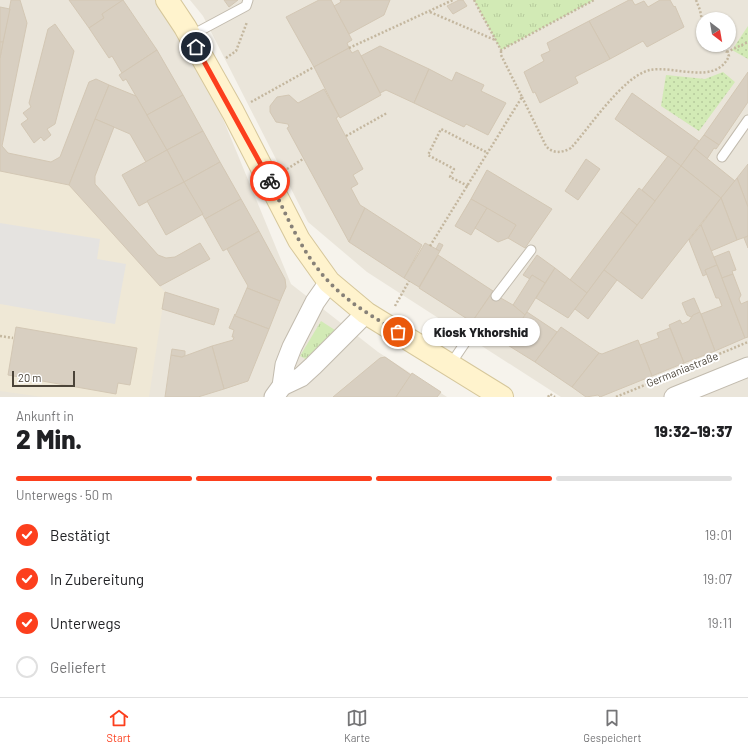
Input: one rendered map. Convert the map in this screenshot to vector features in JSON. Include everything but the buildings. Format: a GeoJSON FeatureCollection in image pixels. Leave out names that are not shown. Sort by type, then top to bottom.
{"type":"FeatureCollection","features":[{"type":"Feature","properties":{"kind":"street"},"geometry":{"type":"LineString","coordinates":[[167,0],[190,36],[233,112],[299,240],[329,282],[366,313],[449,366],[502,397]]}},
{"type":"Feature","properties":{"kind":"street"},"geometry":{"type":"LineString","coordinates":[[278,392],[285,365],[292,347],[315,302],[329,282]]}},
{"type":"Feature","properties":{"kind":"street"},"geometry":{"type":"LineString","coordinates":[[278,392],[301,377],[366,313]]}},
{"type":"Feature","properties":{"kind":"street","name":"Germaniastraße"},"geometry":{"type":"LineString","coordinates":[[674,397],[748,367]]}},
{"type":"Feature","properties":{"kind":"lane"},"geometry":{"type":"LineString","coordinates":[[190,36],[246,6],[248,0]]}},
{"type":"Feature","properties":{"kind":"lane"},"geometry":{"type":"LineString","coordinates":[[722,157],[748,120]]}},
{"type":"Feature","properties":{"kind":"lane"},"geometry":{"type":"LineString","coordinates":[[496,296],[531,250]]}},
{"type":"Feature","properties":{"kind":"lane"},"geometry":{"type":"LineString","coordinates":[[449,366],[477,325]]}},
{"type":"Feature","properties":{"kind":"path"},"geometry":{"type":"LineString","coordinates":[[350,48],[453,0]]}},
{"type":"Feature","properties":{"kind":"path"},"geometry":{"type":"LineString","coordinates":[[474,0],[501,50],[501,55],[546,146],[553,151],[562,152],[571,148],[612,99],[637,76],[651,70],[704,72],[713,70],[722,66],[727,61],[728,52]]}},
{"type":"Feature","properties":{"kind":"path"},"geometry":{"type":"LineString","coordinates":[[501,50],[594,0]]}},
{"type":"Feature","properties":{"kind":"path"},"geometry":{"type":"LineString","coordinates":[[696,0],[700,12]]}},
{"type":"Feature","properties":{"kind":"path"},"geometry":{"type":"LineString","coordinates":[[430,12],[496,40]]}},
{"type":"Feature","properties":{"kind":"path"},"geometry":{"type":"LineString","coordinates":[[209,69],[236,51],[250,15]]}},
{"type":"Feature","properties":{"kind":"path"},"geometry":{"type":"LineString","coordinates":[[736,48],[748,42]]}},
{"type":"Feature","properties":{"kind":"path"},"geometry":{"type":"LineString","coordinates":[[233,112],[314,67]]}},
{"type":"Feature","properties":{"kind":"path"},"geometry":{"type":"LineString","coordinates":[[430,246],[522,97]]}},
{"type":"Feature","properties":{"kind":"path"},"geometry":{"type":"LineString","coordinates":[[346,136],[387,113]]}},
{"type":"Feature","properties":{"kind":"path"},"geometry":{"type":"LineString","coordinates":[[468,186],[450,177],[454,169],[428,155],[441,129],[488,153]]}},
{"type":"Feature","properties":{"kind":"path"},"geometry":{"type":"LineString","coordinates":[[385,324],[409,281]]}},
{"type":"Feature","properties":{"kind":"path"},"geometry":{"type":"LineString","coordinates":[[0,336],[13,338]]}},
{"type":"Feature","properties":{"kind":"path","name":"Germaniastraße"},"geometry":{"type":"LineString","coordinates":[[616,397],[748,342]]}},
{"type":"Feature","properties":{"kind":"path"},"geometry":{"type":"LineString","coordinates":[[548,397],[550,394],[555,397]]}},
{"type":"Feature","properties":{"kind":"shaded area"},"geometry":{"type":"Polygon","coordinates":[[[0,0],[160,0],[204,73],[291,284],[378,352],[447,397],[0,397],[0,0]]]}},
{"type":"Feature","properties":{"kind":"shaded area"},"geometry":{"type":"Polygon","coordinates":[[[190,0],[748,0],[748,397],[561,397],[367,272],[308,222],[203,16],[190,0]]]}},
{"type":"Feature","properties":{"kind":"shaded area"},"geometry":{"type":"Polygon","coordinates":[[[0,171],[69,185],[165,292],[149,397],[43,397],[0,391],[0,171]]]}},
{"type":"Feature","properties":{"kind":"shaded area"},"geometry":{"type":"Polygon","coordinates":[[[0,223],[100,239],[97,259],[126,264],[115,324],[0,304],[0,223]]]}},
{"type":"Feature","properties":{"kind":"green space"},"geometry":{"type":"Polygon","coordinates":[[[474,0],[594,0],[501,50],[474,0]]]}},
{"type":"Feature","properties":{"kind":"green space"},"geometry":{"type":"Polygon","coordinates":[[[748,26],[748,59],[736,52],[736,44],[748,26]]]}},
{"type":"Feature","properties":{"kind":"green space"},"geometry":{"type":"Polygon","coordinates":[[[723,72],[735,82],[699,131],[661,106],[666,75],[705,79],[723,72]]]}},
{"type":"Feature","properties":{"kind":"green space"},"geometry":{"type":"Polygon","coordinates":[[[321,321],[338,332],[309,361],[300,356],[321,321]]]}},
{"type":"Feature","properties":{"kind":"way so far"},"geometry":{"type":"LineString","coordinates":[[270,181],[299,240],[333,287],[366,313],[398,332]]}},
{"type":"Feature","properties":{"kind":"place","name":"Kiosk Ykhorshid"},"geometry":{"type":"Point","coordinates":[398,332]}},
{"type":"Feature","properties":{"kind":"route"},"geometry":{"type":"LineString","coordinates":[[196,47],[270,181]]}}]}
